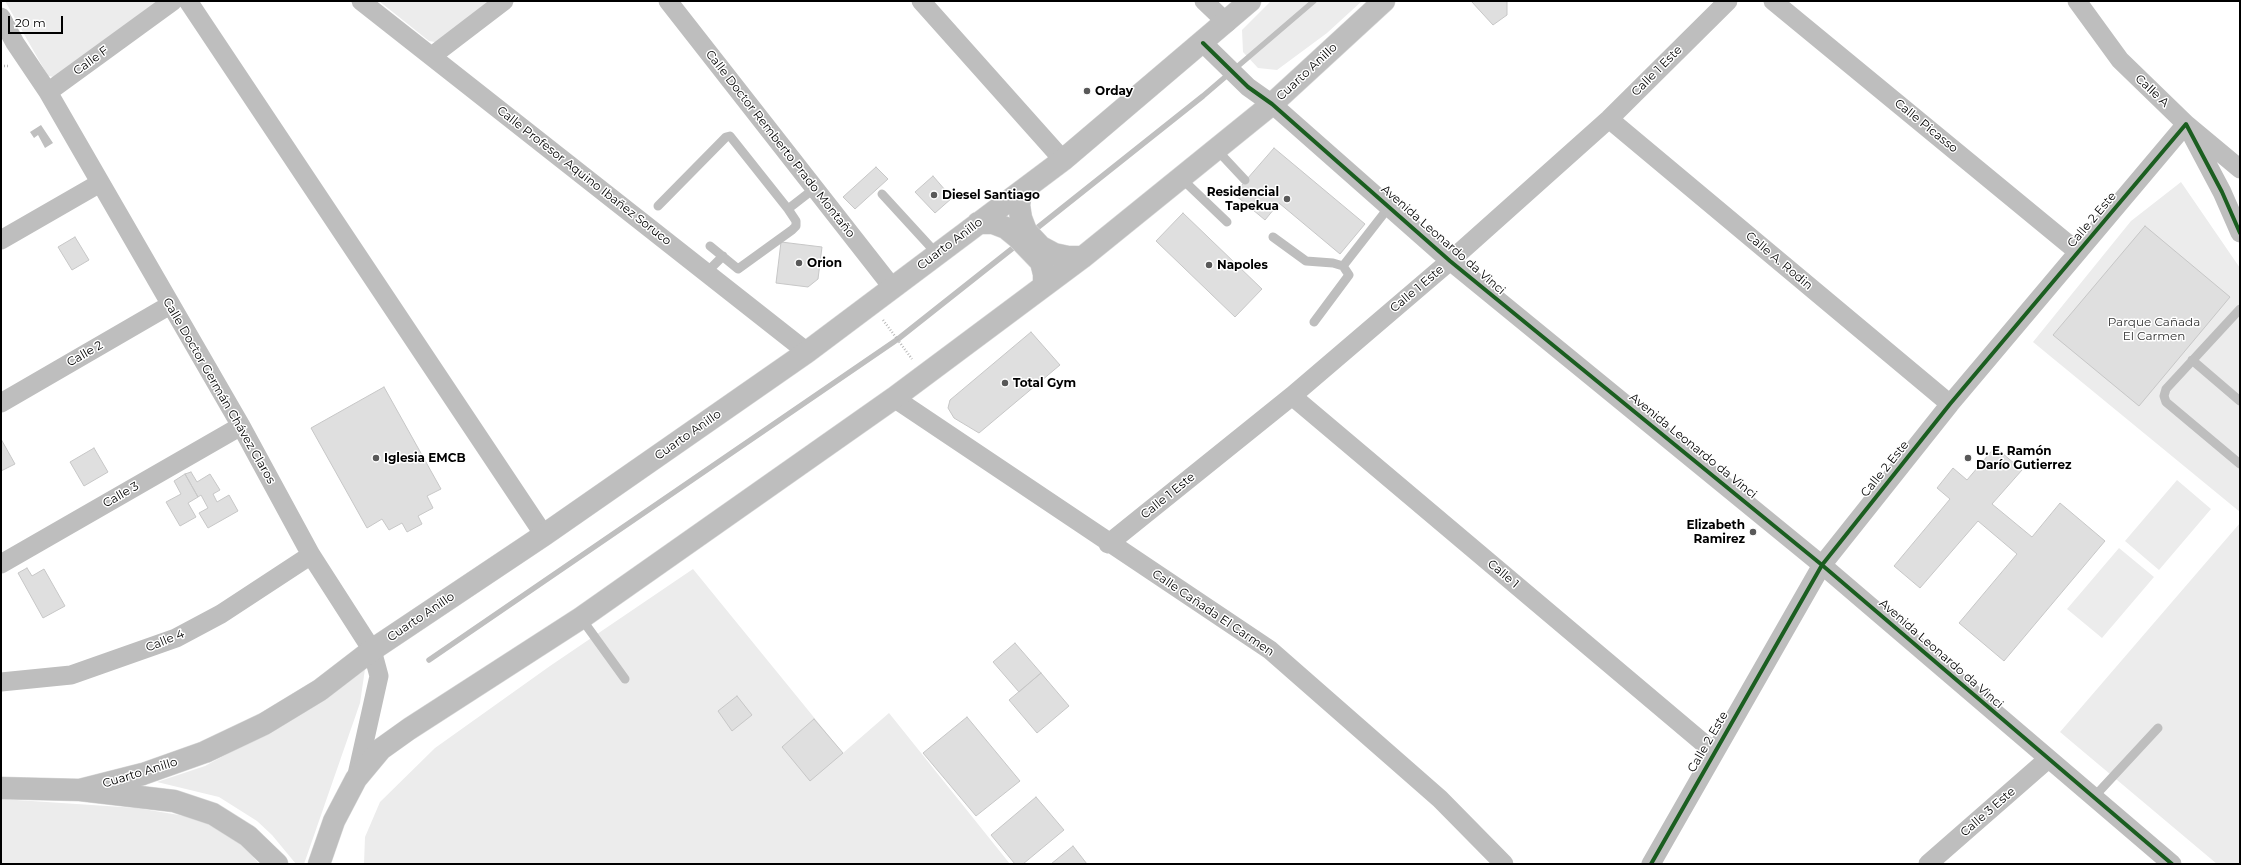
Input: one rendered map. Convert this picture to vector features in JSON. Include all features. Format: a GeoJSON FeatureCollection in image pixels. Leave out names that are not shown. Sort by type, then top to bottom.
{"type":"FeatureCollection","features":[{"type":"Feature","properties":{"kind":"highway","name":"Cuarto Anillo"},"geometry":{"type":"LineString","coordinates":[[80,790],[143,774],[205,752],[264,724],[313,694],[372,650],[544,535],[807,352],[1063,160],[1227,23],[1250,1]]}},
{"type":"Feature","properties":{"kind":"highway","name":"Cuarto Anillo"},"geometry":{"type":"LineString","coordinates":[[319,864],[334,821],[356,779],[381,749],[409,729],[581,618],[894,398],[1083,257],[1181,178],[1272,104],[1384,1]]}},
{"type":"Feature","properties":{"kind":"highway"},"geometry":{"type":"LineString","coordinates":[[1021,192],[1019,206],[1022,234]]}},
{"type":"Feature","properties":{"kind":"highway"},"geometry":{"type":"LineString","coordinates":[[978,223],[993,223],[1022,234],[1037,250],[1044,274],[1044,286]]}},
{"type":"Feature","properties":{"kind":"highway"},"geometry":{"type":"LineString","coordinates":[[1037,250],[1068,257],[1083,257]]}},
{"type":"Feature","properties":{"kind":"highway"},"geometry":{"type":"LineString","coordinates":[[1,788],[80,790],[174,801],[213,814],[248,836],[277,864]]}},
{"type":"Feature","properties":{"kind":"street","name":"Calle F"},"geometry":{"type":"LineString","coordinates":[[48,92],[173,1]]}},
{"type":"Feature","properties":{"kind":"street"},"geometry":{"type":"LineString","coordinates":[[188,1],[544,535]]}},
{"type":"Feature","properties":{"kind":"street","name":"Calle Profesor Aquino Ibañez Soruco"},"geometry":{"type":"LineString","coordinates":[[361,1],[807,352]]}},
{"type":"Feature","properties":{"kind":"street"},"geometry":{"type":"LineString","coordinates":[[432,56],[504,1]]}},
{"type":"Feature","properties":{"kind":"street","name":"Calle Doctor Remberto Prado Montaño"},"geometry":{"type":"LineString","coordinates":[[668,1],[892,287]]}},
{"type":"Feature","properties":{"kind":"street"},"geometry":{"type":"LineString","coordinates":[[921,1],[1063,160]]}},
{"type":"Feature","properties":{"kind":"street"},"geometry":{"type":"LineString","coordinates":[[1204,1],[1227,23]]}},
{"type":"Feature","properties":{"kind":"street","name":"Calle 1 Este"},"geometry":{"type":"LineString","coordinates":[[1108,544],[1292,396],[1450,261],[1609,119],[1728,1]]}},
{"type":"Feature","properties":{"kind":"street","name":"Calle Picasso"},"geometry":{"type":"LineString","coordinates":[[1773,1],[2078,252]]}},
{"type":"Feature","properties":{"kind":"street","name":"Calle A"},"geometry":{"type":"LineString","coordinates":[[2076,1],[2120,60],[2186,124],[2240,169]]}},
{"type":"Feature","properties":{"kind":"street","name":"Calle Doctor Germán Chávez Claros"},"geometry":{"type":"LineString","coordinates":[[1,17],[8,47],[48,92],[241,426],[311,555],[372,650],[378,676],[356,779]]}},
{"type":"Feature","properties":{"kind":"street","name":"Avenida Leonardo da Vinci"},"geometry":{"type":"LineString","coordinates":[[1203,43],[1248,87],[1272,104],[1450,261],[1822,565],[2172,864]]}},
{"type":"Feature","properties":{"kind":"street","name":"Calle A. Rodin"},"geometry":{"type":"LineString","coordinates":[[1609,119],[1950,404]]}},
{"type":"Feature","properties":{"kind":"street"},"geometry":{"type":"LineString","coordinates":[[2186,124],[2222,192],[2240,233]]}},
{"type":"Feature","properties":{"kind":"street","name":"Calle 2 Este"},"geometry":{"type":"LineString","coordinates":[[1651,864],[1822,565],[1950,404],[2186,124]]}},
{"type":"Feature","properties":{"kind":"street"},"geometry":{"type":"LineString","coordinates":[[1,240],[100,183]]}},
{"type":"Feature","properties":{"kind":"street","name":"Calle 2"},"geometry":{"type":"LineString","coordinates":[[1,403],[170,305]]}},
{"type":"Feature","properties":{"kind":"street","name":"Calle 1"},"geometry":{"type":"LineString","coordinates":[[1292,396],[1714,752]]}},
{"type":"Feature","properties":{"kind":"street","name":"Calle Cañada El Carmen"},"geometry":{"type":"LineString","coordinates":[[894,398],[1108,544],[1270,650],[1440,800],[1504,864]]}},
{"type":"Feature","properties":{"kind":"street","name":"Calle 3"},"geometry":{"type":"LineString","coordinates":[[1,564],[241,426]]}},
{"type":"Feature","properties":{"kind":"street","name":"Calle 4"},"geometry":{"type":"LineString","coordinates":[[1,682],[71,674],[176,638],[221,614],[311,555]]}},
{"type":"Feature","properties":{"kind":"street","name":"Calle 3 Este"},"geometry":{"type":"LineString","coordinates":[[1928,864],[2048,759]]}},
{"type":"Feature","properties":{"kind":"lane"},"geometry":{"type":"LineString","coordinates":[[658,206],[726,137],[730,136],[788,209],[796,221],[796,226],[738,269],[710,246]]}},
{"type":"Feature","properties":{"kind":"lane"},"geometry":{"type":"LineString","coordinates":[[1216,149],[1245,180]]}},
{"type":"Feature","properties":{"kind":"lane"},"geometry":{"type":"LineString","coordinates":[[1181,178],[1227,222]]}},
{"type":"Feature","properties":{"kind":"lane"},"geometry":{"type":"LineString","coordinates":[[788,209],[815,188]]}},
{"type":"Feature","properties":{"kind":"lane"},"geometry":{"type":"LineString","coordinates":[[882,194],[936,254]]}},
{"type":"Feature","properties":{"kind":"lane"},"geometry":{"type":"LineString","coordinates":[[1343,266],[1389,207]]}},
{"type":"Feature","properties":{"kind":"lane"},"geometry":{"type":"LineString","coordinates":[[1273,237],[1306,261],[1327,262],[1343,266],[1349,277],[1314,322]]}},
{"type":"Feature","properties":{"kind":"lane"},"geometry":{"type":"LineString","coordinates":[[706,273],[723,256]]}},
{"type":"Feature","properties":{"kind":"lane"},"geometry":{"type":"LineString","coordinates":[[2240,309],[2166,389],[2164,396],[2166,402],[2240,464]]}},
{"type":"Feature","properties":{"kind":"lane"},"geometry":{"type":"LineString","coordinates":[[2192,360],[2240,401]]}},
{"type":"Feature","properties":{"kind":"lane"},"geometry":{"type":"LineString","coordinates":[[581,618],[625,679]]}},
{"type":"Feature","properties":{"kind":"lane"},"geometry":{"type":"LineString","coordinates":[[2093,798],[2158,728]]}},
{"type":"Feature","properties":{"kind":"path"},"geometry":{"type":"LineString","coordinates":[[1,66],[14,68]]}},
{"type":"Feature","properties":{"kind":"path"},"geometry":{"type":"LineString","coordinates":[[889,330],[905,349]]}},
{"type":"Feature","properties":{"kind":"green space"},"geometry":{"type":"Polygon","coordinates":[[[5,1],[160,1],[54,77],[48,76],[5,1]]]}},
{"type":"Feature","properties":{"kind":"green space"},"geometry":{"type":"Polygon","coordinates":[[[379,1],[493,1],[446,39],[435,42],[429,41],[379,1]]]}},
{"type":"Feature","properties":{"kind":"green space"},"geometry":{"type":"Polygon","coordinates":[[[1271,1],[1362,1],[1327,33],[1277,70],[1258,68],[1243,52],[1242,30],[1271,1]]]}},
{"type":"Feature","properties":{"kind":"green space","name":"Parque Cañada El Carmen"},"geometry":{"type":"Polygon","coordinates":[[[2181,182],[2240,268],[2240,512],[2033,342],[2131,221],[2181,182]]]}},
{"type":"Feature","properties":{"kind":"green space"},"geometry":{"type":"Polygon","coordinates":[[[2177,480],[2211,509],[2159,570],[2125,541],[2177,480]]]}},
{"type":"Feature","properties":{"kind":"green space"},"geometry":{"type":"Polygon","coordinates":[[[2240,523],[2240,864],[2217,864],[2060,732],[2240,523]]]}},
{"type":"Feature","properties":{"kind":"green space"},"geometry":{"type":"Polygon","coordinates":[[[2119,548],[2154,577],[2102,638],[2067,609],[2119,548]]]}},
{"type":"Feature","properties":{"kind":"green space"},"geometry":{"type":"Polygon","coordinates":[[[693,569],[843,753],[889,713],[1010,864],[364,864],[365,837],[380,802],[435,748],[550,666],[693,569]]]}},
{"type":"Feature","properties":{"kind":"green space"},"geometry":{"type":"Polygon","coordinates":[[[365,669],[360,703],[304,864],[296,864],[272,835],[257,821],[219,797],[157,782],[205,766],[258,737],[365,669]]]}},
{"type":"Feature","properties":{"kind":"green space"},"geometry":{"type":"Polygon","coordinates":[[[1,799],[137,808],[197,818],[243,844],[259,864],[1,864],[1,799]]]}},
{"type":"Feature","properties":{"kind":"shaded area"},"geometry":{"type":"Polygon","coordinates":[[[41,125],[53,143],[45,148],[38,135],[34,138],[30,132],[41,125]]]}},
{"type":"Feature","properties":{"kind":"building"},"geometry":{"type":"Polygon","coordinates":[[[1471,1],[1507,1],[1507,15],[1493,25],[1471,1]]]}},
{"type":"Feature","properties":{"kind":"building","name":"Residencial Tapekua"},"geometry":{"type":"Polygon","coordinates":[[[1274,148],[1365,224],[1340,254],[1279,203],[1265,220],[1234,194],[1274,148]]]}},
{"type":"Feature","properties":{"kind":"building"},"geometry":{"type":"Polygon","coordinates":[[[876,167],[888,179],[855,209],[843,197],[876,167]]]}},
{"type":"Feature","properties":{"kind":"building","name":"Diesel Santiago"},"geometry":{"type":"Polygon","coordinates":[[[933,176],[952,198],[935,213],[915,192],[933,176]]]}},
{"type":"Feature","properties":{"kind":"building","name":"Napoles"},"geometry":{"type":"Polygon","coordinates":[[[1183,213],[1262,289],[1235,317],[1156,241],[1183,213]]]}},
{"type":"Feature","properties":{"kind":"building"},"geometry":{"type":"Polygon","coordinates":[[[2145,226],[2230,297],[2139,406],[2053,335],[2145,226]]]}},
{"type":"Feature","properties":{"kind":"building"},"geometry":{"type":"Polygon","coordinates":[[[75,237],[89,260],[72,270],[58,247],[75,237]]]}},
{"type":"Feature","properties":{"kind":"building","name":"Orion"},"geometry":{"type":"Polygon","coordinates":[[[781,242],[822,247],[818,279],[808,287],[776,283],[781,242]]]}},
{"type":"Feature","properties":{"kind":"building","name":"Total Gym"},"geometry":{"type":"Polygon","coordinates":[[[1031,332],[1060,365],[979,433],[954,418],[948,408],[950,400],[1031,332]]]}},
{"type":"Feature","properties":{"kind":"building","name":"Iglesia EMCB"},"geometry":{"type":"Polygon","coordinates":[[[384,387],[441,489],[427,496],[433,508],[418,516],[422,524],[407,532],[402,523],[389,530],[382,519],[367,528],[311,428],[384,387]]]}},
{"type":"Feature","properties":{"kind":"building"},"geometry":{"type":"Polygon","coordinates":[[[1,439],[15,464],[1,471],[1,439]]]}},
{"type":"Feature","properties":{"kind":"building"},"geometry":{"type":"Polygon","coordinates":[[[1995,447],[2022,470],[1992,504],[2032,537],[2060,503],[2105,541],[2004,661],[1959,623],[2017,554],[1978,521],[1920,588],[1894,566],[1950,499],[1937,488],[1953,468],[1967,480],[1995,447]]]}},
{"type":"Feature","properties":{"kind":"building"},"geometry":{"type":"Polygon","coordinates":[[[94,448],[108,472],[84,486],[70,462],[94,448]]]}},
{"type":"Feature","properties":{"kind":"building"},"geometry":{"type":"Polygon","coordinates":[[[191,472],[197,482],[210,474],[220,490],[213,494],[217,502],[229,495],[238,511],[208,528],[199,513],[208,508],[201,495],[198,497],[185,474],[191,472]]]}},
{"type":"Feature","properties":{"kind":"building"},"geometry":{"type":"Polygon","coordinates":[[[185,474],[198,497],[188,503],[196,517],[180,526],[166,502],[181,494],[174,481],[185,474]]]}},
{"type":"Feature","properties":{"kind":"building"},"geometry":{"type":"Polygon","coordinates":[[[27,568],[32,576],[44,569],[65,606],[43,618],[18,573],[27,568]]]}},
{"type":"Feature","properties":{"kind":"building"},"geometry":{"type":"Polygon","coordinates":[[[1015,643],[1041,673],[1019,692],[993,662],[1015,643]]]}},
{"type":"Feature","properties":{"kind":"building"},"geometry":{"type":"Polygon","coordinates":[[[1041,673],[1069,706],[1037,733],[1009,700],[1041,673]]]}},
{"type":"Feature","properties":{"kind":"building"},"geometry":{"type":"Polygon","coordinates":[[[737,696],[752,715],[732,731],[718,711],[737,696]]]}},
{"type":"Feature","properties":{"kind":"building"},"geometry":{"type":"Polygon","coordinates":[[[967,717],[1020,781],[976,816],[923,753],[967,717]]]}},
{"type":"Feature","properties":{"kind":"building"},"geometry":{"type":"Polygon","coordinates":[[[814,719],[843,753],[810,781],[782,747],[814,719]]]}},
{"type":"Feature","properties":{"kind":"building"},"geometry":{"type":"Polygon","coordinates":[[[1036,797],[1064,830],[1023,864],[1015,864],[991,835],[1036,797]]]}},
{"type":"Feature","properties":{"kind":"building"},"geometry":{"type":"Polygon","coordinates":[[[1073,846],[1087,864],[1051,864],[1073,846]]]}},
{"type":"Feature","properties":{"kind":"waterway"},"geometry":{"type":"LineString","coordinates":[[1032,232],[1203,96],[1314,1]]}},
{"type":"Feature","properties":{"kind":"waterway"},"geometry":{"type":"LineString","coordinates":[[429,660],[898,339],[1018,244]]}},
{"type":"Feature","properties":{"kind":"cycle path"},"geometry":{"type":"LineString","coordinates":[[1203,43],[1248,87],[1272,104],[1450,261],[1822,565],[2172,864]]}},
{"type":"Feature","properties":{"kind":"cycle path"},"geometry":{"type":"LineString","coordinates":[[1651,864],[1822,565],[1950,404],[2186,124],[2222,192],[2240,233]]}},
{"type":"Feature","properties":{"kind":"place","name":"Orday"},"geometry":{"type":"Point","coordinates":[1087,91]}},
{"type":"Feature","properties":{"kind":"place","name":"Diesel Santiago"},"geometry":{"type":"Point","coordinates":[934,195]}},
{"type":"Feature","properties":{"kind":"place","name":"Residencial Tapekua"},"geometry":{"type":"Point","coordinates":[1287,199]}},
{"type":"Feature","properties":{"kind":"place","name":"Orion"},"geometry":{"type":"Point","coordinates":[799,263]}},
{"type":"Feature","properties":{"kind":"place","name":"Napoles"},"geometry":{"type":"Point","coordinates":[1209,265]}},
{"type":"Feature","properties":{"kind":"place","name":"Total Gym"},"geometry":{"type":"Point","coordinates":[1005,383]}},
{"type":"Feature","properties":{"kind":"place","name":"Iglesia EMCB"},"geometry":{"type":"Point","coordinates":[376,458]}},
{"type":"Feature","properties":{"kind":"place","name":"U. E. Ramón Darío Gutierrez"},"geometry":{"type":"Point","coordinates":[1968,458]}},
{"type":"Feature","properties":{"kind":"place","name":"Elizabeth Ramirez"},"geometry":{"type":"Point","coordinates":[1753,532]}}]}
